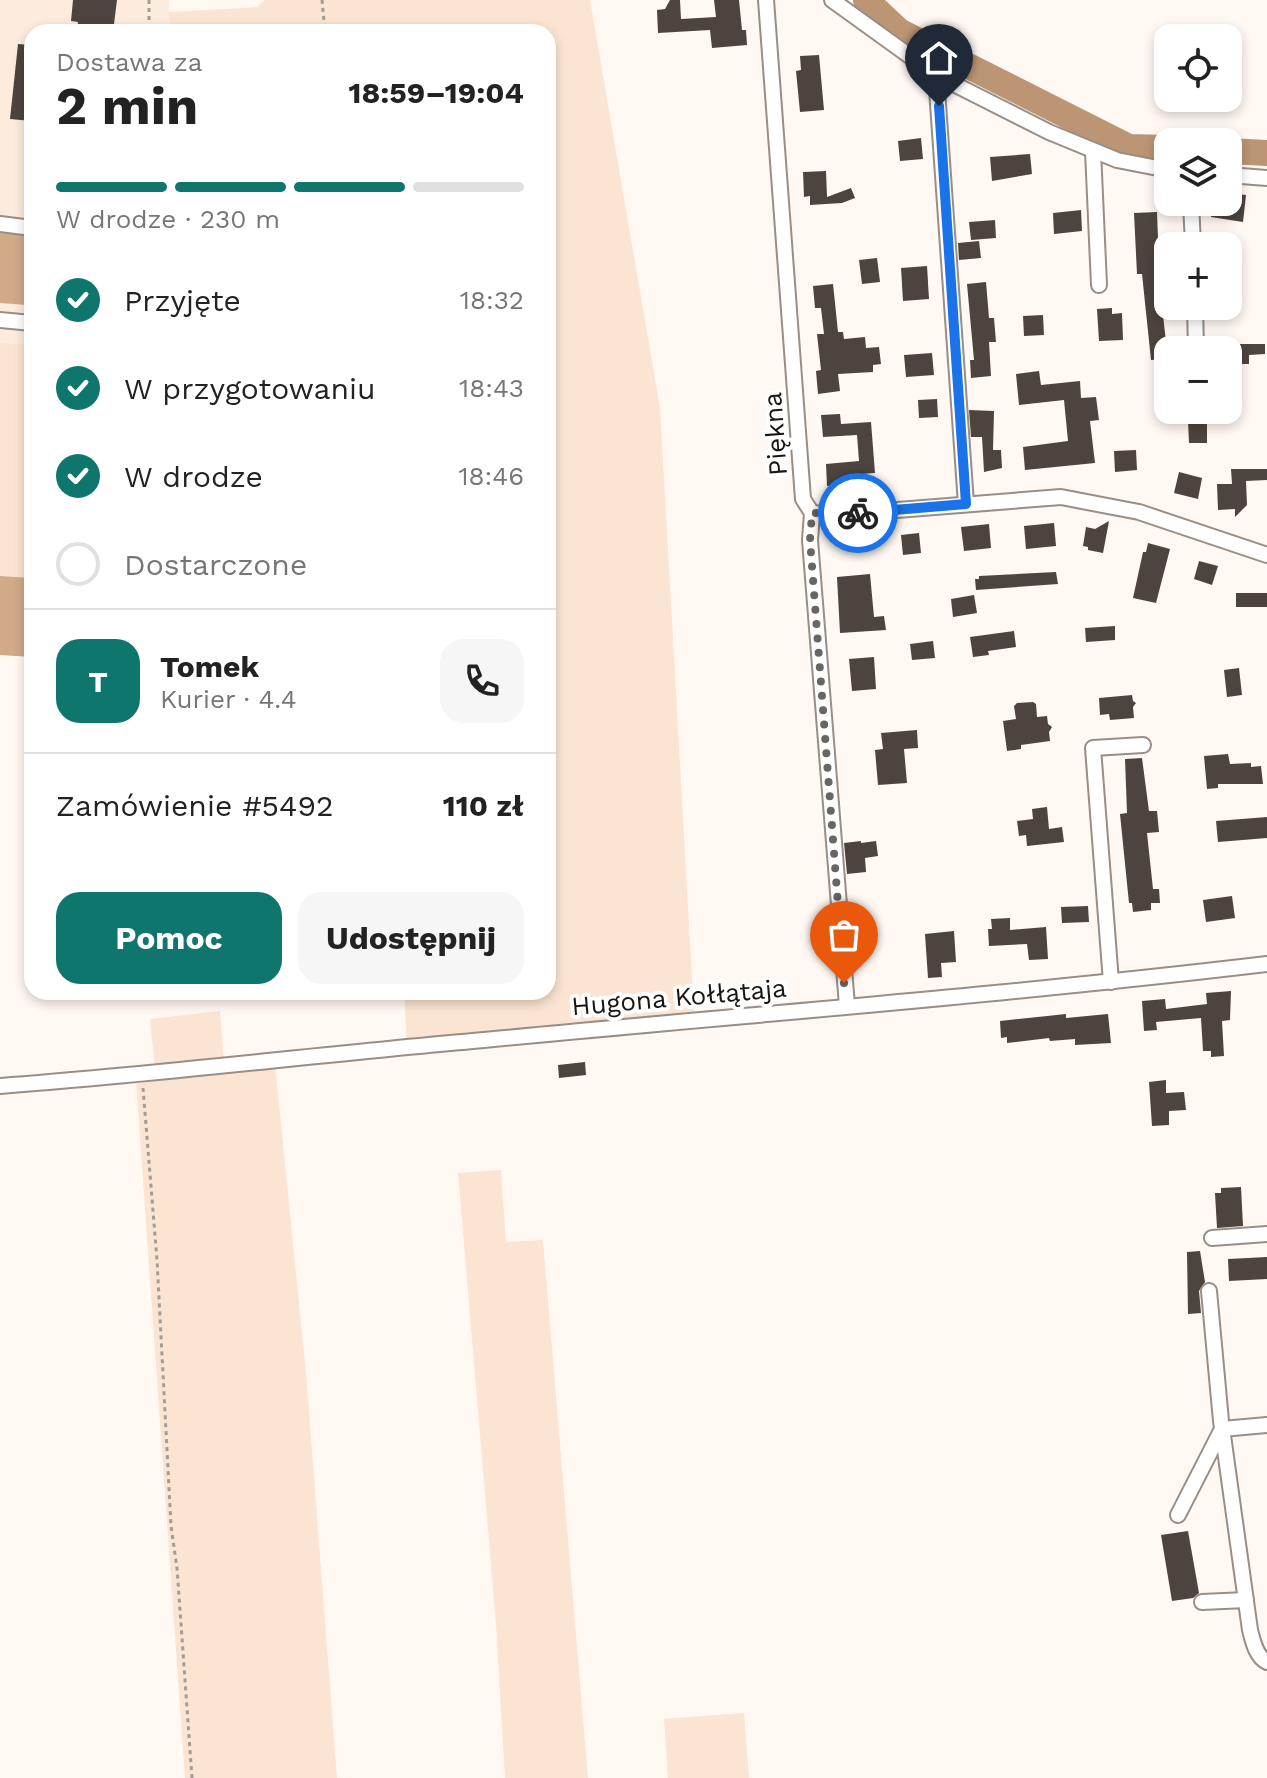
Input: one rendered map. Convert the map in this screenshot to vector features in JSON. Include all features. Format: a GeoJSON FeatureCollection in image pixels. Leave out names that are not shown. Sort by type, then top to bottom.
{"type":"FeatureCollection","features":[{"type":"Feature","properties":{"kind":"street","name":"Piękna"},"geometry":{"type":"LineString","coordinates":[[766,0],[803,499],[812,513],[810,540],[847,1006]]}},
{"type":"Feature","properties":{"kind":"street"},"geometry":{"type":"LineString","coordinates":[[832,0],[936,75],[1093,151],[1117,160],[1154,167]]}},
{"type":"Feature","properties":{"kind":"street"},"geometry":{"type":"LineString","coordinates":[[936,75],[966,504]]}},
{"type":"Feature","properties":{"kind":"street"},"geometry":{"type":"LineString","coordinates":[[1093,151],[1099,285]]}},
{"type":"Feature","properties":{"kind":"street"},"geometry":{"type":"LineString","coordinates":[[1242,176],[1267,178]]}},
{"type":"Feature","properties":{"kind":"street"},"geometry":{"type":"LineString","coordinates":[[0,224],[24,227]]}},
{"type":"Feature","properties":{"kind":"street"},"geometry":{"type":"LineString","coordinates":[[0,320],[24,322]]}},
{"type":"Feature","properties":{"kind":"street"},"geometry":{"type":"LineString","coordinates":[[812,513],[834,515],[1061,497],[1084,499],[1139,512],[1267,555]]}},
{"type":"Feature","properties":{"kind":"street"},"geometry":{"type":"LineString","coordinates":[[1111,982],[1093,748],[1143,745]]}},
{"type":"Feature","properties":{"kind":"street","name":"Hugona Kołłątaja"},"geometry":{"type":"LineString","coordinates":[[0,1086],[1111,982],[1267,964]]}},
{"type":"Feature","properties":{"kind":"street"},"geometry":{"type":"LineString","coordinates":[[1212,1238],[1267,1234]]}},
{"type":"Feature","properties":{"kind":"street"},"geometry":{"type":"LineString","coordinates":[[1209,1291],[1222,1429],[1246,1600],[1255,1647],[1262,1660],[1267,1662]]}},
{"type":"Feature","properties":{"kind":"street"},"geometry":{"type":"LineString","coordinates":[[1222,1429],[1267,1425]]}},
{"type":"Feature","properties":{"kind":"street"},"geometry":{"type":"LineString","coordinates":[[1178,1515],[1222,1429]]}},
{"type":"Feature","properties":{"kind":"street"},"geometry":{"type":"LineString","coordinates":[[1202,1602],[1246,1600]]}},
{"type":"Feature","properties":{"kind":"path"},"geometry":{"type":"LineString","coordinates":[[149,0],[149,24]]}},
{"type":"Feature","properties":{"kind":"path"},"geometry":{"type":"LineString","coordinates":[[322,0],[324,24]]}},
{"type":"Feature","properties":{"kind":"path"},"geometry":{"type":"LineString","coordinates":[[143,1075],[157,1260],[171,1526],[192,1778]]}},
{"type":"Feature","properties":{"kind":"shaded area"},"geometry":{"type":"Polygon","coordinates":[[[0,0],[169,0],[170,24],[24,24],[24,612],[0,611],[0,0]]]}},
{"type":"Feature","properties":{"kind":"shaded area"},"geometry":{"type":"Polygon","coordinates":[[[265,0],[590,0],[660,408],[694,1014],[407,1043],[404,1000],[556,1000],[556,24],[170,24],[169,12],[257,7],[265,0]]]}},
{"type":"Feature","properties":{"kind":"shaded area"},"geometry":{"type":"Polygon","coordinates":[[[0,232],[24,234],[24,305],[0,303],[0,232]]]}},
{"type":"Feature","properties":{"kind":"shaded area"},"geometry":{"type":"Polygon","coordinates":[[[0,343],[24,344],[24,578],[0,576],[0,343]]]}},
{"type":"Feature","properties":{"kind":"shaded area"},"geometry":{"type":"Polygon","coordinates":[[[0,576],[24,578],[24,656],[0,655],[0,576]]]}},
{"type":"Feature","properties":{"kind":"shaded area"},"geometry":{"type":"Polygon","coordinates":[[[220,1011],[224,1062],[155,1070],[150,1019],[220,1011]]]}},
{"type":"Feature","properties":{"kind":"shaded area"},"geometry":{"type":"Polygon","coordinates":[[[275,1064],[306,1373],[337,1778],[185,1778],[136,1080],[275,1064]]]}},
{"type":"Feature","properties":{"kind":"shaded area"},"geometry":{"type":"Polygon","coordinates":[[[501,1170],[506,1242],[543,1240],[588,1778],[505,1778],[496,1624],[458,1173],[501,1170]]]}},
{"type":"Feature","properties":{"kind":"shaded area"},"geometry":{"type":"Polygon","coordinates":[[[744,1713],[749,1778],[668,1778],[664,1719],[744,1713]]]}},
{"type":"Feature","properties":{"kind":"building"},"geometry":{"type":"Polygon","coordinates":[[[73,0],[117,0],[114,24],[78,24],[71,21],[73,0]]]}},
{"type":"Feature","properties":{"kind":"building"},"geometry":{"type":"Polygon","coordinates":[[[670,0],[680,0],[681,19],[716,17],[714,0],[739,0],[747,45],[712,48],[710,30],[658,33],[657,10],[665,9],[670,0]]]}},
{"type":"Feature","properties":{"kind":"building"},"geometry":{"type":"Polygon","coordinates":[[[18,44],[24,44],[24,120],[10,119],[18,44]]]}},
{"type":"Feature","properties":{"kind":"building"},"geometry":{"type":"Polygon","coordinates":[[[819,55],[824,110],[800,112],[796,71],[801,70],[800,56],[819,55]]]}},
{"type":"Feature","properties":{"kind":"building"},"geometry":{"type":"Polygon","coordinates":[[[921,138],[923,159],[900,161],[898,141],[921,138]]]}},
{"type":"Feature","properties":{"kind":"building"},"geometry":{"type":"Polygon","coordinates":[[[1030,154],[1032,174],[992,181],[990,157],[1030,154]]]}},
{"type":"Feature","properties":{"kind":"building"},"geometry":{"type":"Polygon","coordinates":[[[826,171],[827,197],[851,188],[855,198],[842,203],[810,205],[810,196],[804,197],[803,172],[826,171]]]}},
{"type":"Feature","properties":{"kind":"building"},"geometry":{"type":"Polygon","coordinates":[[[1242,195],[1246,195],[1243,222],[1211,217],[1242,216],[1242,195]]]}},
{"type":"Feature","properties":{"kind":"building"},"geometry":{"type":"Polygon","coordinates":[[[1081,210],[1082,231],[1054,234],[1053,213],[1081,210]]]}},
{"type":"Feature","properties":{"kind":"building"},"geometry":{"type":"Polygon","coordinates":[[[1154,212],[1154,216],[1157,216],[1158,232],[1154,232],[1154,320],[1164,320],[1165,336],[1154,336],[1154,360],[1151,360],[1142,274],[1137,274],[1134,213],[1154,212]]]}},
{"type":"Feature","properties":{"kind":"building"},"geometry":{"type":"Polygon","coordinates":[[[995,220],[996,238],[971,240],[969,222],[995,220]]]}},
{"type":"Feature","properties":{"kind":"building"},"geometry":{"type":"Polygon","coordinates":[[[979,241],[981,258],[959,260],[958,243],[979,241]]]}},
{"type":"Feature","properties":{"kind":"building"},"geometry":{"type":"Polygon","coordinates":[[[877,258],[880,282],[862,284],[859,260],[877,258]]]}},
{"type":"Feature","properties":{"kind":"building"},"geometry":{"type":"Polygon","coordinates":[[[927,266],[929,299],[903,301],[901,268],[927,266]]]}},
{"type":"Feature","properties":{"kind":"building"},"geometry":{"type":"Polygon","coordinates":[[[986,282],[989,318],[994,318],[996,342],[989,342],[991,376],[971,378],[970,360],[974,360],[967,284],[986,282]]]}},
{"type":"Feature","properties":{"kind":"building"},"geometry":{"type":"Polygon","coordinates":[[[833,284],[838,332],[843,332],[844,339],[865,337],[866,348],[879,347],[881,364],[873,365],[873,372],[838,374],[840,391],[818,394],[816,371],[821,370],[817,334],[824,334],[821,308],[815,308],[813,286],[833,284]]]}},
{"type":"Feature","properties":{"kind":"building"},"geometry":{"type":"Polygon","coordinates":[[[1112,308],[1112,314],[1122,313],[1123,340],[1099,341],[1097,309],[1112,308]]]}},
{"type":"Feature","properties":{"kind":"building"},"geometry":{"type":"Polygon","coordinates":[[[1043,315],[1044,335],[1024,336],[1023,316],[1043,315]]]}},
{"type":"Feature","properties":{"kind":"building"},"geometry":{"type":"Polygon","coordinates":[[[1242,344],[1265,344],[1265,354],[1249,355],[1249,364],[1242,364],[1242,344]]]}},
{"type":"Feature","properties":{"kind":"building"},"geometry":{"type":"Polygon","coordinates":[[[932,353],[934,375],[906,377],[904,355],[932,353]]]}},
{"type":"Feature","properties":{"kind":"building"},"geometry":{"type":"Polygon","coordinates":[[[1039,371],[1041,385],[1080,381],[1081,398],[1096,397],[1099,420],[1090,421],[1095,463],[1025,470],[1023,447],[1068,441],[1064,400],[1019,405],[1016,374],[1039,371]]]}},
{"type":"Feature","properties":{"kind":"building"},"geometry":{"type":"Polygon","coordinates":[[[937,399],[938,417],[919,418],[918,400],[937,399]]]}},
{"type":"Feature","properties":{"kind":"building"},"geometry":{"type":"Polygon","coordinates":[[[969,410],[994,411],[993,450],[1001,450],[1002,468],[984,472],[982,437],[971,437],[969,410]]]}},
{"type":"Feature","properties":{"kind":"building"},"geometry":{"type":"Polygon","coordinates":[[[840,414],[841,424],[871,422],[875,473],[849,475],[850,484],[827,486],[826,464],[859,461],[857,435],[823,437],[821,415],[840,414]]]}},
{"type":"Feature","properties":{"kind":"building"},"geometry":{"type":"Polygon","coordinates":[[[1188,424],[1207,424],[1207,443],[1189,443],[1188,424]]]}},
{"type":"Feature","properties":{"kind":"building"},"geometry":{"type":"Polygon","coordinates":[[[1136,450],[1137,470],[1115,472],[1114,451],[1136,450]]]}},
{"type":"Feature","properties":{"kind":"building"},"geometry":{"type":"Polygon","coordinates":[[[1231,469],[1267,469],[1267,480],[1246,481],[1247,505],[1235,517],[1235,509],[1218,510],[1217,484],[1232,484],[1231,469]]]}},
{"type":"Feature","properties":{"kind":"building"},"geometry":{"type":"Polygon","coordinates":[[[1179,472],[1202,478],[1198,499],[1174,493],[1179,472]]]}},
{"type":"Feature","properties":{"kind":"building"},"geometry":{"type":"Polygon","coordinates":[[[1109,521],[1103,553],[1083,546],[1086,527],[1095,529],[1109,521]]]}},
{"type":"Feature","properties":{"kind":"building"},"geometry":{"type":"Polygon","coordinates":[[[1054,523],[1056,546],[1026,549],[1024,526],[1054,523]]]}},
{"type":"Feature","properties":{"kind":"building"},"geometry":{"type":"Polygon","coordinates":[[[989,524],[991,548],[964,551],[961,527],[989,524]]]}},
{"type":"Feature","properties":{"kind":"building"},"geometry":{"type":"Polygon","coordinates":[[[919,533],[921,553],[903,555],[901,535],[919,533]]]}},
{"type":"Feature","properties":{"kind":"building"},"geometry":{"type":"Polygon","coordinates":[[[1148,543],[1170,549],[1156,603],[1133,598],[1143,552],[1146,552],[1148,543]]]}},
{"type":"Feature","properties":{"kind":"building"},"geometry":{"type":"Polygon","coordinates":[[[1199,561],[1218,566],[1212,585],[1194,579],[1199,561]]]}},
{"type":"Feature","properties":{"kind":"building"},"geometry":{"type":"Polygon","coordinates":[[[1056,572],[1058,584],[976,590],[975,579],[979,576],[1056,572]]]}},
{"type":"Feature","properties":{"kind":"building"},"geometry":{"type":"Polygon","coordinates":[[[870,574],[874,617],[884,616],[886,630],[840,633],[837,577],[870,574]]]}},
{"type":"Feature","properties":{"kind":"building"},"geometry":{"type":"Polygon","coordinates":[[[1236,593],[1267,593],[1267,607],[1236,607],[1236,593]]]}},
{"type":"Feature","properties":{"kind":"building"},"geometry":{"type":"Polygon","coordinates":[[[974,595],[977,613],[953,617],[951,599],[974,595]]]}},
{"type":"Feature","properties":{"kind":"building"},"geometry":{"type":"Polygon","coordinates":[[[1115,626],[1115,640],[1086,642],[1085,628],[1115,626]]]}},
{"type":"Feature","properties":{"kind":"building"},"geometry":{"type":"Polygon","coordinates":[[[1014,631],[1016,647],[988,651],[989,655],[973,657],[970,637],[1014,631]]]}},
{"type":"Feature","properties":{"kind":"building"},"geometry":{"type":"Polygon","coordinates":[[[933,641],[935,658],[912,660],[910,644],[933,641]]]}},
{"type":"Feature","properties":{"kind":"building"},"geometry":{"type":"Polygon","coordinates":[[[874,657],[876,689],[852,691],[849,659],[874,657]]]}},
{"type":"Feature","properties":{"kind":"building"},"geometry":{"type":"Polygon","coordinates":[[[1239,668],[1242,695],[1227,697],[1224,670],[1239,668]]]}},
{"type":"Feature","properties":{"kind":"building"},"geometry":{"type":"Polygon","coordinates":[[[1132,695],[1136,703],[1133,707],[1134,718],[1110,720],[1109,714],[1100,715],[1099,698],[1132,695]]]}},
{"type":"Feature","properties":{"kind":"building"},"geometry":{"type":"Polygon","coordinates":[[[1033,702],[1037,717],[1047,716],[1048,724],[1052,727],[1050,741],[1021,745],[1021,749],[1007,751],[1003,721],[1016,719],[1014,706],[1017,703],[1033,702]]]}},
{"type":"Feature","properties":{"kind":"building"},"geometry":{"type":"Polygon","coordinates":[[[917,730],[918,748],[904,749],[907,783],[878,785],[875,750],[883,749],[881,733],[917,730]]]}},
{"type":"Feature","properties":{"kind":"building"},"geometry":{"type":"Polygon","coordinates":[[[1228,754],[1230,764],[1261,766],[1263,784],[1218,784],[1218,788],[1207,789],[1204,756],[1228,754]]]}},
{"type":"Feature","properties":{"kind":"building"},"geometry":{"type":"Polygon","coordinates":[[[1142,758],[1149,811],[1157,811],[1159,832],[1147,833],[1153,889],[1159,889],[1160,903],[1151,903],[1151,910],[1133,912],[1132,903],[1129,903],[1120,814],[1127,813],[1125,759],[1142,758]]]}},
{"type":"Feature","properties":{"kind":"building"},"geometry":{"type":"Polygon","coordinates":[[[1047,807],[1049,829],[1062,827],[1064,842],[1027,846],[1026,835],[1019,836],[1017,821],[1033,819],[1032,809],[1047,807]]]}},
{"type":"Feature","properties":{"kind":"building"},"geometry":{"type":"Polygon","coordinates":[[[1267,817],[1267,838],[1218,842],[1216,821],[1267,817]]]}},
{"type":"Feature","properties":{"kind":"building"},"geometry":{"type":"Polygon","coordinates":[[[876,841],[878,856],[865,858],[866,872],[847,874],[844,843],[876,841]]]}},
{"type":"Feature","properties":{"kind":"building"},"geometry":{"type":"Polygon","coordinates":[[[1232,896],[1235,918],[1206,922],[1203,900],[1232,896]]]}},
{"type":"Feature","properties":{"kind":"building"},"geometry":{"type":"Polygon","coordinates":[[[1088,906],[1089,922],[1062,923],[1061,907],[1088,906]]]}},
{"type":"Feature","properties":{"kind":"building"},"geometry":{"type":"Polygon","coordinates":[[[1010,918],[1010,930],[1046,927],[1048,959],[1029,960],[1027,944],[989,946],[991,919],[1010,918]]]}},
{"type":"Feature","properties":{"kind":"building"},"geometry":{"type":"Polygon","coordinates":[[[954,931],[956,962],[941,963],[942,977],[928,978],[925,934],[954,931]]]}},
{"type":"Feature","properties":{"kind":"building"},"geometry":{"type":"Polygon","coordinates":[[[1231,991],[1230,1020],[1222,1021],[1224,1056],[1211,1057],[1211,1051],[1203,1051],[1201,1018],[1156,1022],[1157,1030],[1144,1031],[1142,1001],[1165,999],[1166,1009],[1207,1004],[1206,993],[1231,991]]]}},
{"type":"Feature","properties":{"kind":"building"},"geometry":{"type":"Polygon","coordinates":[[[1066,1014],[1066,1018],[1108,1014],[1111,1043],[1075,1045],[1075,1039],[1050,1041],[1049,1038],[1007,1043],[1007,1037],[1001,1038],[1000,1021],[1066,1014]]]}},
{"type":"Feature","properties":{"kind":"building"},"geometry":{"type":"Polygon","coordinates":[[[585,1062],[586,1075],[559,1078],[558,1065],[585,1062]]]}},
{"type":"Feature","properties":{"kind":"building"},"geometry":{"type":"Polygon","coordinates":[[[1166,1080],[1166,1093],[1184,1092],[1186,1110],[1169,1111],[1169,1125],[1152,1126],[1149,1082],[1166,1080]]]}},
{"type":"Feature","properties":{"kind":"building"},"geometry":{"type":"Polygon","coordinates":[[[1241,1187],[1243,1226],[1217,1228],[1215,1193],[1221,1193],[1221,1188],[1241,1187]]]}},
{"type":"Feature","properties":{"kind":"building"},"geometry":{"type":"Polygon","coordinates":[[[1200,1251],[1205,1282],[1199,1291],[1201,1313],[1188,1314],[1187,1252],[1200,1251]]]}},
{"type":"Feature","properties":{"kind":"building"},"geometry":{"type":"Polygon","coordinates":[[[1267,1257],[1267,1279],[1229,1281],[1228,1259],[1267,1257]]]}},
{"type":"Feature","properties":{"kind":"building"},"geometry":{"type":"Polygon","coordinates":[[[1188,1531],[1199,1593],[1193,1598],[1172,1601],[1161,1535],[1188,1531]]]}},
{"type":"Feature","properties":{"kind":"waterway"},"geometry":{"type":"LineString","coordinates":[[866,0],[899,31],[1129,147],[1154,148]]}},
{"type":"Feature","properties":{"kind":"waterway"},"geometry":{"type":"LineString","coordinates":[[1242,152],[1267,153]]}},
{"type":"Feature","properties":{"kind":"way so far"},"geometry":{"type":"LineString","coordinates":[[844,983],[810,540],[812,513],[858,513]]}},
{"type":"Feature","properties":{"kind":"route"},"geometry":{"type":"LineString","coordinates":[[858,513],[966,504],[939,106]]}}]}
